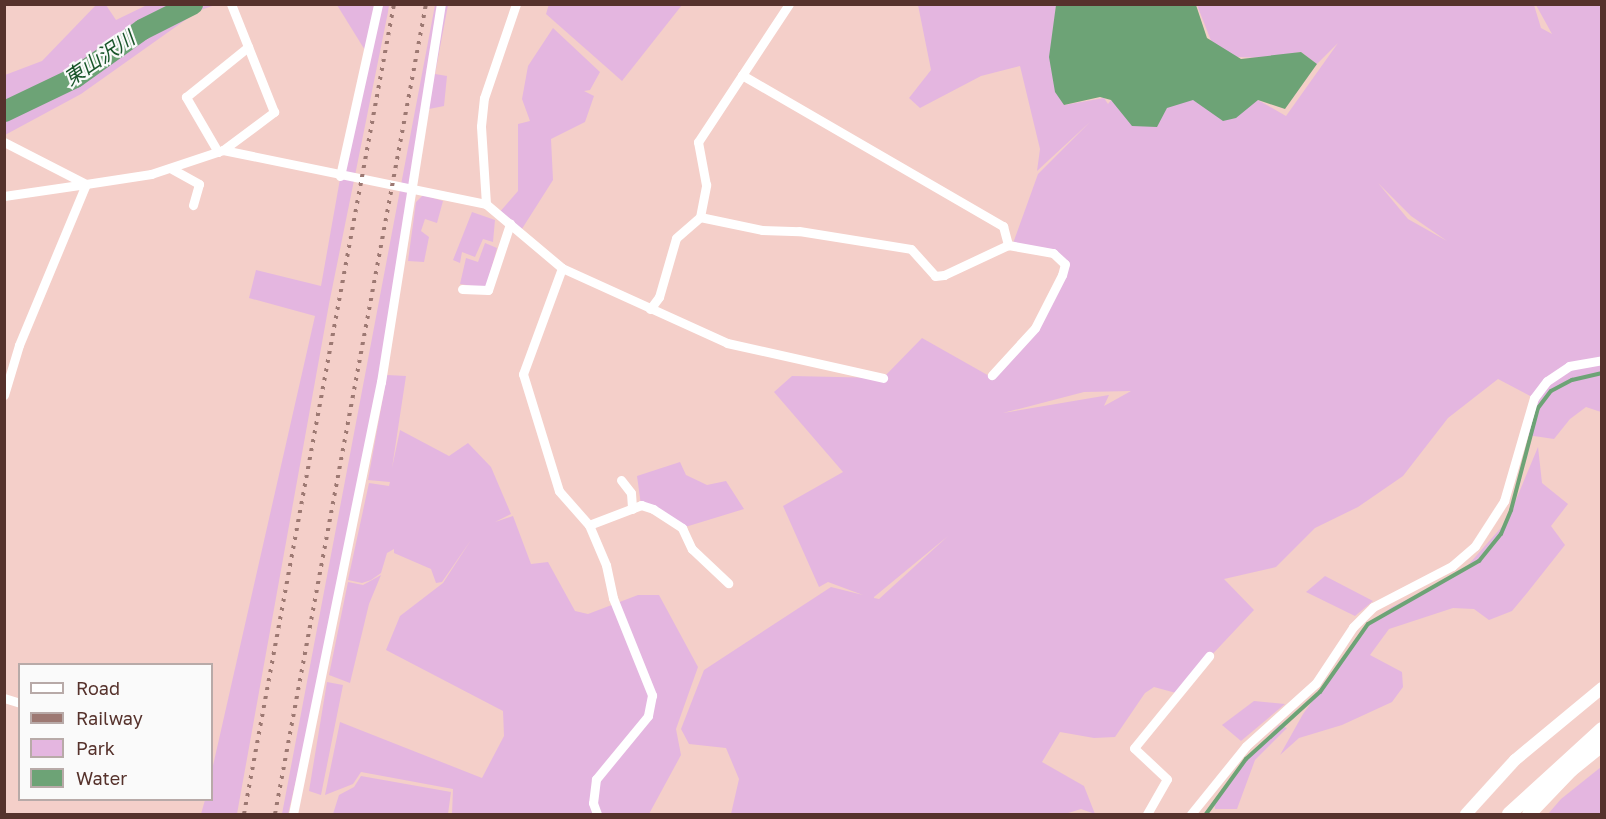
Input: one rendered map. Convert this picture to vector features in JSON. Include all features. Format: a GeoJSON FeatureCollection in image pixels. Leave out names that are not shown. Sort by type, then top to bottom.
{"type":"FeatureCollection","features":[{"type":"Feature","properties":{"kind":"main road"},"geometry":{"type":"LineString","coordinates":[[1509,814],[1602,729]]}},
{"type":"Feature","properties":{"kind":"main road"},"geometry":{"type":"LineString","coordinates":[[1529,814],[1602,745]]}},
{"type":"Feature","properties":{"kind":"street"},"geometry":{"type":"LineString","coordinates":[[4,196],[172,169],[220,151],[274,112],[231,4]]}},
{"type":"Feature","properties":{"kind":"street"},"geometry":{"type":"LineString","coordinates":[[340,176],[378,4]]}},
{"type":"Feature","properties":{"kind":"street"},"geometry":{"type":"LineString","coordinates":[[293,814],[356,520],[441,4]]}},
{"type":"Feature","properties":{"kind":"street"},"geometry":{"type":"LineString","coordinates":[[486,204],[481,126],[484,98],[516,4]]}},
{"type":"Feature","properties":{"kind":"street"},"geometry":{"type":"LineString","coordinates":[[650,309],[659,297],[676,238],[700,217],[706,185],[698,142],[789,4]]}},
{"type":"Feature","properties":{"kind":"street"},"geometry":{"type":"LineString","coordinates":[[248,47],[186,97],[220,151],[486,204],[562,268],[727,343],[883,378]]}},
{"type":"Feature","properties":{"kind":"street"},"geometry":{"type":"LineString","coordinates":[[742,75],[1003,226],[1008,245]]}},
{"type":"Feature","properties":{"kind":"street"},"geometry":{"type":"LineString","coordinates":[[4,142],[86,184]]}},
{"type":"Feature","properties":{"kind":"street"},"geometry":{"type":"LineString","coordinates":[[172,169],[199,184],[193,205]]}},
{"type":"Feature","properties":{"kind":"street"},"geometry":{"type":"LineString","coordinates":[[4,395],[19,345],[86,184]]}},
{"type":"Feature","properties":{"kind":"street"},"geometry":{"type":"LineString","coordinates":[[700,217],[762,230],[800,231],[911,249],[935,276],[944,275],[1008,245],[1053,253],[1065,264],[1035,328],[992,375]]}},
{"type":"Feature","properties":{"kind":"street"},"geometry":{"type":"LineString","coordinates":[[462,289],[488,290],[510,224]]}},
{"type":"Feature","properties":{"kind":"street"},"geometry":{"type":"LineString","coordinates":[[562,268],[561,282],[525,362],[524,374],[559,490],[589,525],[606,565],[613,598],[652,694],[648,716],[596,779],[592,802],[597,814]]}},
{"type":"Feature","properties":{"kind":"street"},"geometry":{"type":"LineString","coordinates":[[1191,814],[1246,746],[1316,683],[1353,627],[1373,608],[1452,566],[1475,546],[1504,501],[1534,398],[1547,381],[1569,366],[1602,360]]}},
{"type":"Feature","properties":{"kind":"street"},"geometry":{"type":"LineString","coordinates":[[621,480],[631,493],[632,509]]}},
{"type":"Feature","properties":{"kind":"street"},"geometry":{"type":"LineString","coordinates":[[589,525],[641,506],[669,517],[682,528],[692,549],[728,583]]}},
{"type":"Feature","properties":{"kind":"street"},"geometry":{"type":"LineString","coordinates":[[1147,814],[1167,779],[1134,748],[1209,656]]}},
{"type":"Feature","properties":{"kind":"street"},"geometry":{"type":"LineString","coordinates":[[1466,814],[1515,760],[1602,688]]}},
{"type":"Feature","properties":{"kind":"green space"},"geometry":{"type":"Polygon","coordinates":[[[549,4],[682,5],[622,81],[546,14],[549,4]]]}},
{"type":"Feature","properties":{"kind":"green space"},"geometry":{"type":"Polygon","coordinates":[[[96,5],[106,5],[116,20],[147,5],[215,5],[198,11],[81,94],[5,135],[5,75],[42,61],[96,5]]]}},
{"type":"Feature","properties":{"kind":"green space"},"geometry":{"type":"Polygon","coordinates":[[[337,5],[375,5],[366,51],[363,47],[337,5]]]}},
{"type":"Feature","properties":{"kind":"green space"},"geometry":{"type":"Polygon","coordinates":[[[380,5],[389,5],[329,304],[237,814],[201,814],[205,801],[213,801],[213,766],[315,316],[249,298],[256,270],[321,286],[340,179],[380,5]]]}},
{"type":"Feature","properties":{"kind":"green space"},"geometry":{"type":"Polygon","coordinates":[[[435,5],[448,5],[435,74],[447,76],[444,106],[429,109],[365,456],[300,764],[288,814],[282,814],[435,5]]]}},
{"type":"Feature","properties":{"kind":"green space"},"geometry":{"type":"Polygon","coordinates":[[[918,5],[1056,5],[1054,28],[1064,105],[1104,98],[1108,104],[1111,100],[1258,100],[1286,116],[1338,43],[1317,64],[1301,52],[1261,58],[1217,56],[1197,5],[1534,5],[1541,28],[1552,34],[1536,5],[1601,5],[1601,412],[1586,407],[1570,419],[1554,439],[1527,435],[1534,398],[1498,379],[1448,418],[1403,476],[1358,507],[1315,528],[1276,567],[1224,579],[1254,610],[1176,693],[1154,687],[1145,693],[1115,737],[1094,738],[1060,732],[1042,762],[1084,786],[1095,814],[1081,809],[1065,814],[731,814],[739,779],[726,748],[689,744],[681,729],[704,670],[831,587],[863,595],[828,582],[819,587],[783,506],[843,472],[774,392],[792,376],[883,378],[922,338],[991,377],[1028,338],[1064,264],[1051,250],[1012,246],[1038,174],[1090,122],[1037,171],[1040,149],[1020,66],[981,76],[920,108],[909,98],[931,70],[918,5]],[[1378,183],[1408,219],[1447,241],[1411,216],[1378,183]],[[1131,391],[1084,392],[1003,413],[1109,395],[1104,406],[1131,391]],[[948,536],[874,597],[879,599],[948,536]]]}},
{"type":"Feature","properties":{"kind":"green space"},"geometry":{"type":"Polygon","coordinates":[[[553,28],[600,72],[590,90],[584,91],[594,96],[585,122],[551,139],[553,180],[520,232],[498,214],[518,191],[518,124],[530,121],[522,99],[528,66],[553,28]]]}},
{"type":"Feature","properties":{"kind":"green space"},"geometry":{"type":"Polygon","coordinates":[[[423,195],[443,201],[437,223],[425,219],[421,231],[429,237],[424,262],[408,261],[416,202],[423,195]]]}},
{"type":"Feature","properties":{"kind":"green space"},"geometry":{"type":"Polygon","coordinates":[[[472,212],[495,220],[493,242],[483,239],[475,257],[462,252],[460,263],[453,260],[472,212]]]}},
{"type":"Feature","properties":{"kind":"green space"},"geometry":{"type":"Polygon","coordinates":[[[485,243],[497,248],[486,288],[460,284],[466,258],[478,262],[485,243]]]}},
{"type":"Feature","properties":{"kind":"green space"},"geometry":{"type":"Polygon","coordinates":[[[387,375],[406,376],[392,468],[400,430],[449,456],[468,443],[491,467],[511,514],[495,522],[513,516],[531,564],[548,562],[575,611],[588,614],[638,595],[659,595],[698,667],[676,729],[681,755],[649,814],[452,814],[453,789],[361,772],[353,784],[325,795],[340,722],[482,778],[504,736],[503,711],[386,650],[400,616],[443,583],[471,540],[442,582],[436,583],[431,569],[394,553],[394,549],[387,553],[381,573],[371,580],[362,583],[348,580],[369,483],[389,486],[390,482],[368,480],[387,375]]]}},
{"type":"Feature","properties":{"kind":"green space"},"geometry":{"type":"Polygon","coordinates":[[[1538,447],[1542,483],[1568,504],[1551,526],[1565,545],[1512,611],[1489,620],[1474,609],[1453,608],[1389,629],[1370,655],[1402,672],[1403,687],[1392,702],[1342,725],[1299,738],[1280,755],[1303,714],[1368,624],[1392,607],[1461,573],[1507,521],[1538,447]]]}},
{"type":"Feature","properties":{"kind":"green space"},"geometry":{"type":"Polygon","coordinates":[[[680,462],[686,475],[707,485],[726,481],[744,509],[682,528],[641,505],[637,476],[680,462]]]}},
{"type":"Feature","properties":{"kind":"green space"},"geometry":{"type":"Polygon","coordinates":[[[381,575],[369,604],[350,683],[329,675],[348,582],[363,585],[381,575]]]}},
{"type":"Feature","properties":{"kind":"green space"},"geometry":{"type":"Polygon","coordinates":[[[1325,576],[1373,601],[1355,616],[1306,592],[1325,576]]]}},
{"type":"Feature","properties":{"kind":"green space"},"geometry":{"type":"Polygon","coordinates":[[[327,682],[343,685],[321,795],[309,791],[327,682]]]}},
{"type":"Feature","properties":{"kind":"green space"},"geometry":{"type":"Polygon","coordinates":[[[1254,701],[1285,704],[1241,741],[1222,725],[1254,701]]]}},
{"type":"Feature","properties":{"kind":"green space"},"geometry":{"type":"Polygon","coordinates":[[[1279,725],[1287,728],[1255,760],[1237,809],[1215,809],[1214,801],[1279,725]]]}},
{"type":"Feature","properties":{"kind":"green space"},"geometry":{"type":"Polygon","coordinates":[[[1601,767],[1601,814],[1548,814],[1561,799],[1601,767]]]}},
{"type":"Feature","properties":{"kind":"green space"},"geometry":{"type":"Polygon","coordinates":[[[361,776],[451,792],[448,814],[333,814],[339,795],[354,787],[361,776]]]}},
{"type":"Feature","properties":{"kind":"water"},"geometry":{"type":"Polygon","coordinates":[[[1056,5],[1196,5],[1207,38],[1241,59],[1301,52],[1317,64],[1285,109],[1258,100],[1236,118],[1223,121],[1193,100],[1167,108],[1157,127],[1132,126],[1111,100],[1100,97],[1064,105],[1055,92],[1049,57],[1056,5]]]}},
{"type":"Feature","properties":{"kind":"waterway","name":"東山沢川"},"geometry":{"type":"LineString","coordinates":[[4,111],[75,77],[142,29],[192,4]]}},
{"type":"Feature","properties":{"kind":"waterway"},"geometry":{"type":"LineString","coordinates":[[1206,814],[1246,759],[1320,692],[1368,624],[1479,561],[1501,534],[1511,510],[1538,408],[1551,391],[1572,380],[1602,373]]}},
{"type":"Feature","properties":{"kind":"railway"},"geometry":{"type":"LineString","coordinates":[[244,814],[394,4]]}},
{"type":"Feature","properties":{"kind":"railway"},"geometry":{"type":"LineString","coordinates":[[275,814],[426,4]]}}]}
